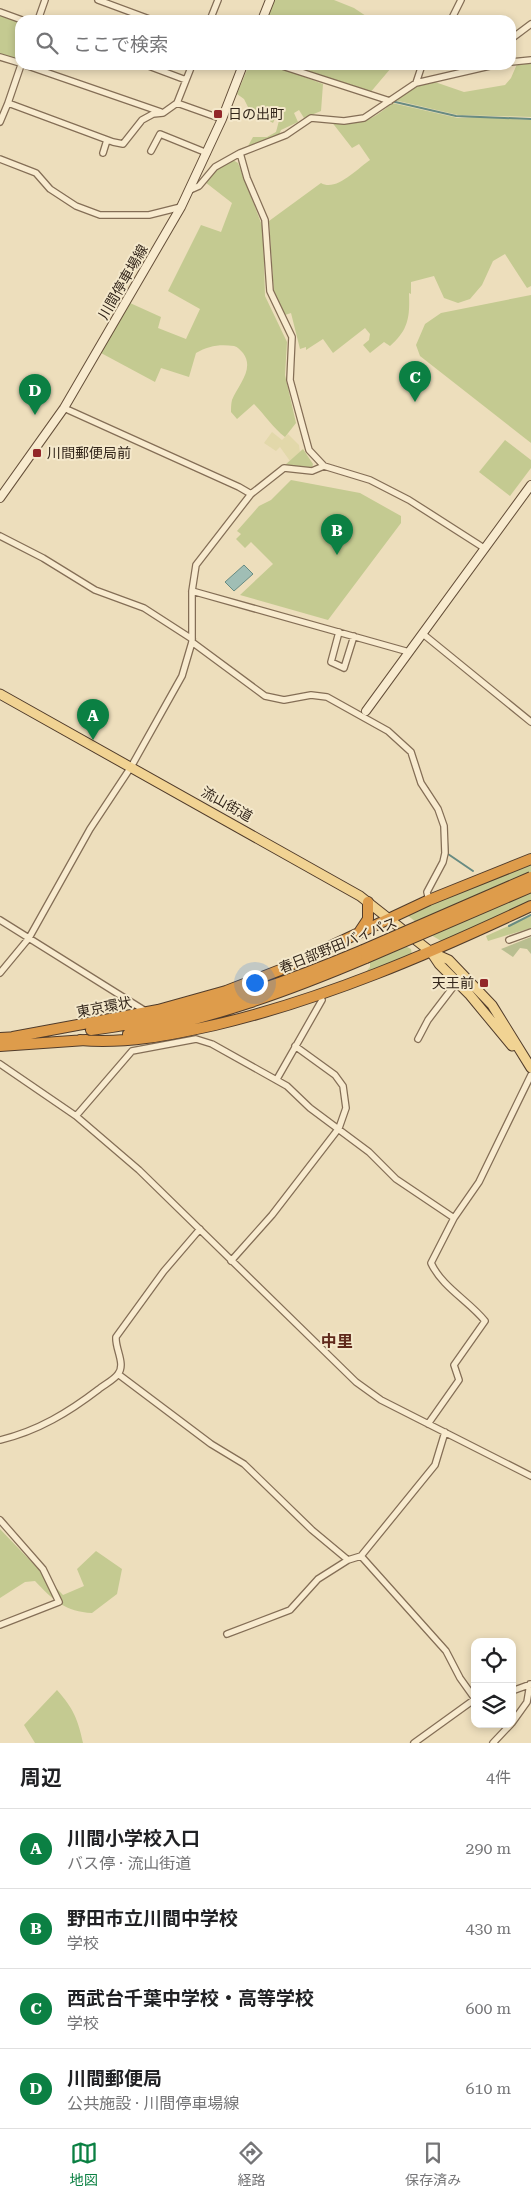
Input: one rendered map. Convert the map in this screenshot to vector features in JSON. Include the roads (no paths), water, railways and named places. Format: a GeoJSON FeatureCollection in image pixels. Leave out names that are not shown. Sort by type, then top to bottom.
{"type":"FeatureCollection","features":[{"type":"Feature","properties":{"kind":"highway","name":"東京環状"},"geometry":{"type":"LineString","coordinates":[[13,1038],[199,1000],[260,979],[429,900],[531,859]]}},
{"type":"Feature","properties":{"kind":"highway","name":"春日部野田バイパス"},"geometry":{"type":"LineString","coordinates":[[0,1046],[80,1040],[146,1030],[207,1017],[277,994],[531,877]]}},
{"type":"Feature","properties":{"kind":"highway","name":"春日部野田バイパス"},"geometry":{"type":"LineString","coordinates":[[0,1038],[110,1028],[178,1014],[267,988],[364,954],[531,887]]}},
{"type":"Feature","properties":{"kind":"highway"},"geometry":{"type":"LineString","coordinates":[[358,933],[368,919],[368,902]]}},
{"type":"Feature","properties":{"kind":"highway"},"geometry":{"type":"LineString","coordinates":[[80,1040],[106,1042],[178,1033],[245,1018],[320,994],[431,952],[531,906]]}},
{"type":"Feature","properties":{"kind":"main road"},"geometry":{"type":"LineString","coordinates":[[264,15],[270,0]]}},
{"type":"Feature","properties":{"kind":"main road","name":"川間停車場線"},"geometry":{"type":"LineString","coordinates":[[0,498],[64,408],[181,208],[222,119],[241,70]]}},
{"type":"Feature","properties":{"kind":"main road"},"geometry":{"type":"LineString","coordinates":[[366,711],[531,485]]}},
{"type":"Feature","properties":{"kind":"main road","name":"流山街道"},"geometry":{"type":"LineString","coordinates":[[0,694],[335,880],[368,902],[431,952],[449,960],[486,998],[531,1068]]}},
{"type":"Feature","properties":{"kind":"main road","name":"流山街道"},"geometry":{"type":"LineString","coordinates":[[431,952],[439,964],[457,982],[531,1068]]}},
{"type":"Feature","properties":{"kind":"street"},"geometry":{"type":"LineString","coordinates":[[40,15],[45,0]]}},
{"type":"Feature","properties":{"kind":"street"},"geometry":{"type":"LineString","coordinates":[[98,0],[138,15]]}},
{"type":"Feature","properties":{"kind":"street"},"geometry":{"type":"LineString","coordinates":[[212,15],[216,0]]}},
{"type":"Feature","properties":{"kind":"street"},"geometry":{"type":"LineString","coordinates":[[454,15],[461,0]]}},
{"type":"Feature","properties":{"kind":"street"},"geometry":{"type":"LineString","coordinates":[[0,12],[15,17]]}},
{"type":"Feature","properties":{"kind":"street"},"geometry":{"type":"LineString","coordinates":[[516,35],[531,24]]}},
{"type":"Feature","properties":{"kind":"street"},"geometry":{"type":"LineString","coordinates":[[0,57],[15,62]]}},
{"type":"Feature","properties":{"kind":"street"},"geometry":{"type":"LineString","coordinates":[[516,62],[531,60]]}},
{"type":"Feature","properties":{"kind":"street"},"geometry":{"type":"LineString","coordinates":[[0,122],[19,70]]}},
{"type":"Feature","properties":{"kind":"street"},"geometry":{"type":"LineString","coordinates":[[40,70],[163,113]]}},
{"type":"Feature","properties":{"kind":"street"},"geometry":{"type":"LineString","coordinates":[[159,70],[186,80]]}},
{"type":"Feature","properties":{"kind":"street"},"geometry":{"type":"LineString","coordinates":[[8,103],[107,140],[123,144],[142,120],[153,114],[163,113],[177,104],[190,70]]}},
{"type":"Feature","properties":{"kind":"street"},"geometry":{"type":"LineString","coordinates":[[294,70],[390,101]]}},
{"type":"Feature","properties":{"kind":"street"},"geometry":{"type":"LineString","coordinates":[[416,83],[420,70]]}},
{"type":"Feature","properties":{"kind":"street"},"geometry":{"type":"LineString","coordinates":[[190,190],[199,186],[215,167],[240,153],[286,135],[311,118],[344,121],[364,118],[416,83],[472,70]]}},
{"type":"Feature","properties":{"kind":"street"},"geometry":{"type":"LineString","coordinates":[[177,104],[222,119]]}},
{"type":"Feature","properties":{"kind":"street"},"geometry":{"type":"LineString","coordinates":[[152,151],[160,134],[207,153]]}},
{"type":"Feature","properties":{"kind":"street"},"geometry":{"type":"LineString","coordinates":[[103,153],[107,140]]}},
{"type":"Feature","properties":{"kind":"street"},"geometry":{"type":"LineString","coordinates":[[240,153],[247,178],[266,220],[270,290],[292,338],[290,380],[309,450],[324,466],[370,480],[409,500],[484,548]]}},
{"type":"Feature","properties":{"kind":"street"},"geometry":{"type":"LineString","coordinates":[[0,159],[36,173],[50,189],[76,206],[100,215],[149,215],[181,208]]}},
{"type":"Feature","properties":{"kind":"street"},"geometry":{"type":"LineString","coordinates":[[64,408],[251,494]]}},
{"type":"Feature","properties":{"kind":"street"},"geometry":{"type":"LineString","coordinates":[[0,974],[30,938],[90,829],[131,767],[182,676],[189,659],[192,641],[192,591],[196,565],[251,494],[284,468],[312,471],[324,466]]}},
{"type":"Feature","properties":{"kind":"street"},"geometry":{"type":"LineString","coordinates":[[0,536],[42,558],[95,590],[144,608],[192,641],[265,696],[284,700],[311,695],[327,697],[388,730],[410,752],[421,783],[438,809],[444,826],[445,853],[427,892],[429,900]]}},
{"type":"Feature","properties":{"kind":"street"},"geometry":{"type":"LineString","coordinates":[[192,591],[409,652]]}},
{"type":"Feature","properties":{"kind":"street"},"geometry":{"type":"LineString","coordinates":[[339,632],[331,662],[344,668],[354,636]]}},
{"type":"Feature","properties":{"kind":"street"},"geometry":{"type":"LineString","coordinates":[[422,634],[531,722]]}},
{"type":"Feature","properties":{"kind":"street"},"geometry":{"type":"LineString","coordinates":[[0,920],[147,1012]]}},
{"type":"Feature","properties":{"kind":"street"},"geometry":{"type":"LineString","coordinates":[[509,940],[531,932]]}},
{"type":"Feature","properties":{"kind":"street"},"geometry":{"type":"LineString","coordinates":[[418,1039],[428,1020],[457,982]]}},
{"type":"Feature","properties":{"kind":"street"},"geometry":{"type":"LineString","coordinates":[[277,1079],[322,1000],[320,994]]}},
{"type":"Feature","properties":{"kind":"street"},"geometry":{"type":"LineString","coordinates":[[76,1116],[132,1051],[196,1039],[212,1044],[277,1079],[310,1108],[369,1152],[396,1179],[454,1218]]}},
{"type":"Feature","properties":{"kind":"street"},"geometry":{"type":"LineString","coordinates":[[231,1261],[272,1215],[339,1128],[346,1108],[342,1086],[335,1076],[296,1046]]}},
{"type":"Feature","properties":{"kind":"street"},"geometry":{"type":"LineString","coordinates":[[0,1064],[76,1116],[139,1170],[356,1382],[381,1400],[531,1476]]}},
{"type":"Feature","properties":{"kind":"street"},"geometry":{"type":"LineString","coordinates":[[428,1424],[459,1380],[454,1365],[485,1321],[474,1308],[458,1296],[430,1263],[454,1218],[478,1182],[531,1075]]}},
{"type":"Feature","properties":{"kind":"street"},"geometry":{"type":"LineString","coordinates":[[0,1440],[24,1434],[69,1412],[118,1374],[121,1364],[115,1345],[116,1337],[164,1271],[200,1229]]}},
{"type":"Feature","properties":{"kind":"street"},"geometry":{"type":"LineString","coordinates":[[118,1374],[210,1444],[244,1464],[312,1530],[348,1560]]}},
{"type":"Feature","properties":{"kind":"street"},"geometry":{"type":"LineString","coordinates":[[227,1634],[290,1610],[318,1579],[348,1560],[361,1556],[435,1465],[445,1432]]}},
{"type":"Feature","properties":{"kind":"street"},"geometry":{"type":"LineString","coordinates":[[0,1520],[42,1569],[59,1602],[0,1625]]}},
{"type":"Feature","properties":{"kind":"street"},"geometry":{"type":"LineString","coordinates":[[361,1556],[446,1651],[460,1678],[471,1693]]}},
{"type":"Feature","properties":{"kind":"street"},"geometry":{"type":"LineString","coordinates":[[516,1689],[530,1684]]}},
{"type":"Feature","properties":{"kind":"street"},"geometry":{"type":"LineString","coordinates":[[516,1718],[527,1702],[530,1684]]}},
{"type":"Feature","properties":{"kind":"street"},"geometry":{"type":"LineString","coordinates":[[414,1743],[471,1702]]}},
{"type":"Feature","properties":{"kind":"street"},"geometry":{"type":"LineString","coordinates":[[493,1743],[508,1728]]}},
{"type":"Feature","properties":{"kind":"water"},"geometry":{"type":"Polygon","coordinates":[[[244,565],[253,574],[234,591],[225,582],[244,565]]]}},
{"type":"Feature","properties":{"kind":"waterway"},"geometry":{"type":"LineString","coordinates":[[391,101],[456,116],[531,119]]}},
{"type":"Feature","properties":{"kind":"waterway"},"geometry":{"type":"LineString","coordinates":[[427,787],[443,815]]}},
{"type":"Feature","properties":{"kind":"waterway"},"geometry":{"type":"LineString","coordinates":[[447,842],[448,854],[473,871]]}},
{"type":"Feature","properties":{"kind":"waterway"},"geometry":{"type":"LineString","coordinates":[[509,926],[531,915]]}},
{"type":"Feature","properties":{"kind":"place","name":"日の出町"},"geometry":{"type":"Point","coordinates":[218,114]}},
{"type":"Feature","properties":{"kind":"place","name":"西武台千葉中学校・高等学校"},"geometry":{"type":"Point","coordinates":[415,402]}},
{"type":"Feature","properties":{"kind":"place","name":"川間郵便局"},"geometry":{"type":"Point","coordinates":[35,415]}},
{"type":"Feature","properties":{"kind":"place","name":"川間郵便局前"},"geometry":{"type":"Point","coordinates":[37,453]}},
{"type":"Feature","properties":{"kind":"place","name":"野田市立川間中学校"},"geometry":{"type":"Point","coordinates":[337,555]}},
{"type":"Feature","properties":{"kind":"place","name":"川間小学校入口"},"geometry":{"type":"Point","coordinates":[93,740]}},
{"type":"Feature","properties":{"kind":"place","name":"天王前"},"geometry":{"type":"Point","coordinates":[484,983]}},
{"type":"Feature","properties":{"kind":"district","name":"中里"},"geometry":{"type":"Point","coordinates":[337,1341]}}]}
